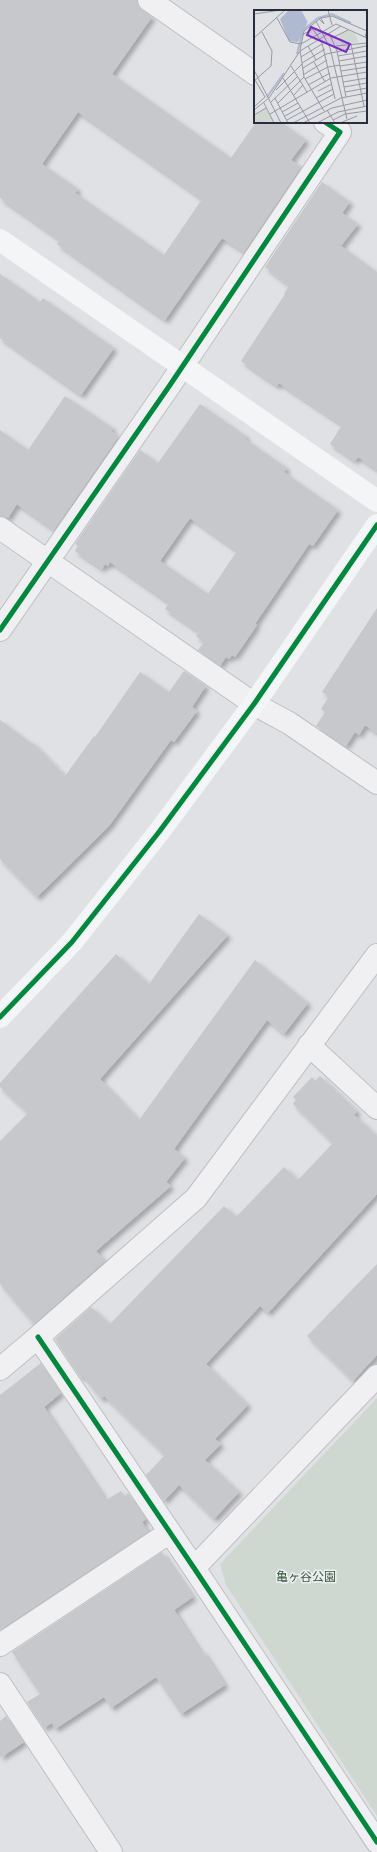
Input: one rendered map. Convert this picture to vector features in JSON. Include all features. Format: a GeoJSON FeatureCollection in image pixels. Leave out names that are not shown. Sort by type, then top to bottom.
{"type":"FeatureCollection","features":[{"type":"Feature","properties":{"kind":"street"},"geometry":{"type":"LineString","coordinates":[[149,0],[254,73]]}},
{"type":"Feature","properties":{"kind":"street"},"geometry":{"type":"LineString","coordinates":[[0,630],[182,367],[340,132],[326,123]]}},
{"type":"Feature","properties":{"kind":"street"},"geometry":{"type":"LineString","coordinates":[[0,240],[377,501]]}},
{"type":"Feature","properties":{"kind":"street"},"geometry":{"type":"LineString","coordinates":[[0,1017],[72,942],[159,832],[254,704],[377,525]]}},
{"type":"Feature","properties":{"kind":"street"},"geometry":{"type":"LineString","coordinates":[[0,528],[254,704],[289,723],[377,783]]}},
{"type":"Feature","properties":{"kind":"street"},"geometry":{"type":"LineString","coordinates":[[0,1369],[196,1198],[377,955]]}},
{"type":"Feature","properties":{"kind":"street"},"geometry":{"type":"LineString","coordinates":[[309,1045],[377,1108]]}},
{"type":"Feature","properties":{"kind":"street"},"geometry":{"type":"LineString","coordinates":[[38,1337],[377,1842]]}},
{"type":"Feature","properties":{"kind":"street"},"geometry":{"type":"LineString","coordinates":[[194,1568],[377,1376]]}},
{"type":"Feature","properties":{"kind":"street"},"geometry":{"type":"LineString","coordinates":[[0,1645],[170,1532]]}},
{"type":"Feature","properties":{"kind":"street"},"geometry":{"type":"LineString","coordinates":[[0,1684],[111,1852]]}},
{"type":"Feature","properties":{"kind":"green space","name":"亀ヶ谷公園"},"geometry":{"type":"Polygon","coordinates":[[[377,1398],[377,1816],[226,1585],[220,1564],[377,1398]]]}},
{"type":"Feature","properties":{"kind":"building"},"geometry":{"type":"Polygon","coordinates":[[[0,0],[137,0],[138,6],[152,17],[112,74],[231,158],[255,123],[282,123],[306,140],[291,160],[301,167],[244,252],[222,238],[165,320],[57,244],[60,240],[0,198],[0,0]],[[78,112],[42,164],[78,189],[75,193],[164,255],[202,199],[78,112]]]}},
{"type":"Feature","properties":{"kind":"building"},"geometry":{"type":"Polygon","coordinates":[[[322,182],[350,202],[342,213],[358,224],[341,246],[377,272],[377,470],[358,457],[355,461],[330,444],[342,425],[279,383],[277,386],[241,361],[289,286],[265,267],[322,182]]]}},
{"type":"Feature","properties":{"kind":"building"},"geometry":{"type":"Polygon","coordinates":[[[0,274],[40,302],[43,298],[114,348],[81,395],[0,338],[0,274]]]}},
{"type":"Feature","properties":{"kind":"building"},"geometry":{"type":"Polygon","coordinates":[[[65,396],[113,428],[111,431],[119,436],[54,530],[17,504],[8,518],[0,516],[0,430],[28,450],[65,396]]]}},
{"type":"Feature","properties":{"kind":"building"},"geometry":{"type":"Polygon","coordinates":[[[200,404],[246,436],[245,439],[287,468],[284,472],[338,510],[313,546],[309,544],[255,624],[257,625],[235,657],[232,655],[229,659],[226,657],[220,666],[198,650],[204,642],[196,636],[199,632],[165,609],[169,603],[110,562],[108,566],[105,564],[102,569],[75,551],[78,546],[75,544],[140,450],[158,463],[200,404]],[[190,518],[160,561],[208,594],[237,551],[190,518]]]}},
{"type":"Feature","properties":{"kind":"building"},"geometry":{"type":"Polygon","coordinates":[[[377,608],[377,733],[365,725],[359,735],[355,732],[346,746],[316,726],[325,712],[321,709],[329,696],[322,692],[377,608]]]}},
{"type":"Feature","properties":{"kind":"building"},"geometry":{"type":"Polygon","coordinates":[[[184,671],[206,686],[192,707],[197,711],[174,742],[171,740],[109,826],[37,897],[0,859],[0,720],[32,744],[33,743],[65,776],[94,736],[95,737],[140,672],[169,692],[184,671]]]}},
{"type":"Feature","properties":{"kind":"building"},"geometry":{"type":"Polygon","coordinates":[[[199,914],[228,935],[100,1079],[139,1120],[255,960],[308,1003],[284,1034],[267,1020],[174,1149],[185,1158],[166,1182],[171,1186],[96,1251],[105,1261],[34,1324],[0,1284],[0,1141],[28,1113],[0,1087],[0,1083],[116,954],[149,984],[199,914]]]}},
{"type":"Feature","properties":{"kind":"building"},"geometry":{"type":"Polygon","coordinates":[[[320,1076],[357,1111],[354,1115],[377,1136],[377,1194],[268,1313],[260,1306],[206,1364],[248,1405],[215,1439],[221,1444],[205,1460],[239,1492],[214,1519],[179,1485],[164,1501],[146,1475],[165,1455],[104,1396],[101,1399],[83,1376],[81,1378],[55,1339],[91,1307],[110,1324],[224,1206],[236,1217],[284,1167],[298,1180],[333,1143],[293,1104],[296,1100],[293,1097],[312,1077],[315,1081],[320,1076]]]}},
{"type":"Feature","properties":{"kind":"building"},"geometry":{"type":"Polygon","coordinates":[[[377,1264],[377,1355],[353,1381],[307,1336],[377,1264]]]}},
{"type":"Feature","properties":{"kind":"building"},"geometry":{"type":"Polygon","coordinates":[[[41,1363],[61,1393],[44,1407],[106,1500],[121,1491],[125,1497],[128,1493],[146,1519],[142,1522],[148,1532],[0,1630],[0,1395],[41,1363]]]}},
{"type":"Feature","properties":{"kind":"building"},"geometry":{"type":"Polygon","coordinates":[[[162,1552],[193,1597],[174,1610],[201,1652],[203,1651],[225,1685],[181,1714],[156,1677],[111,1708],[104,1697],[55,1729],[52,1723],[44,1728],[27,1702],[40,1694],[12,1652],[162,1552]]]}},
{"type":"Feature","properties":{"kind":"building"},"geometry":{"type":"Polygon","coordinates":[[[6,1716],[24,1742],[0,1758],[0,1721],[6,1716]]]}},
{"type":"Feature","properties":{"kind":"cycle path"},"geometry":{"type":"LineString","coordinates":[[0,630],[170,385],[340,132],[326,123]]}},
{"type":"Feature","properties":{"kind":"cycle path"},"geometry":{"type":"LineString","coordinates":[[0,1017],[72,942],[159,832],[254,704],[377,525]]}},
{"type":"Feature","properties":{"kind":"cycle path"},"geometry":{"type":"LineString","coordinates":[[38,1337],[377,1842]]}}]}
